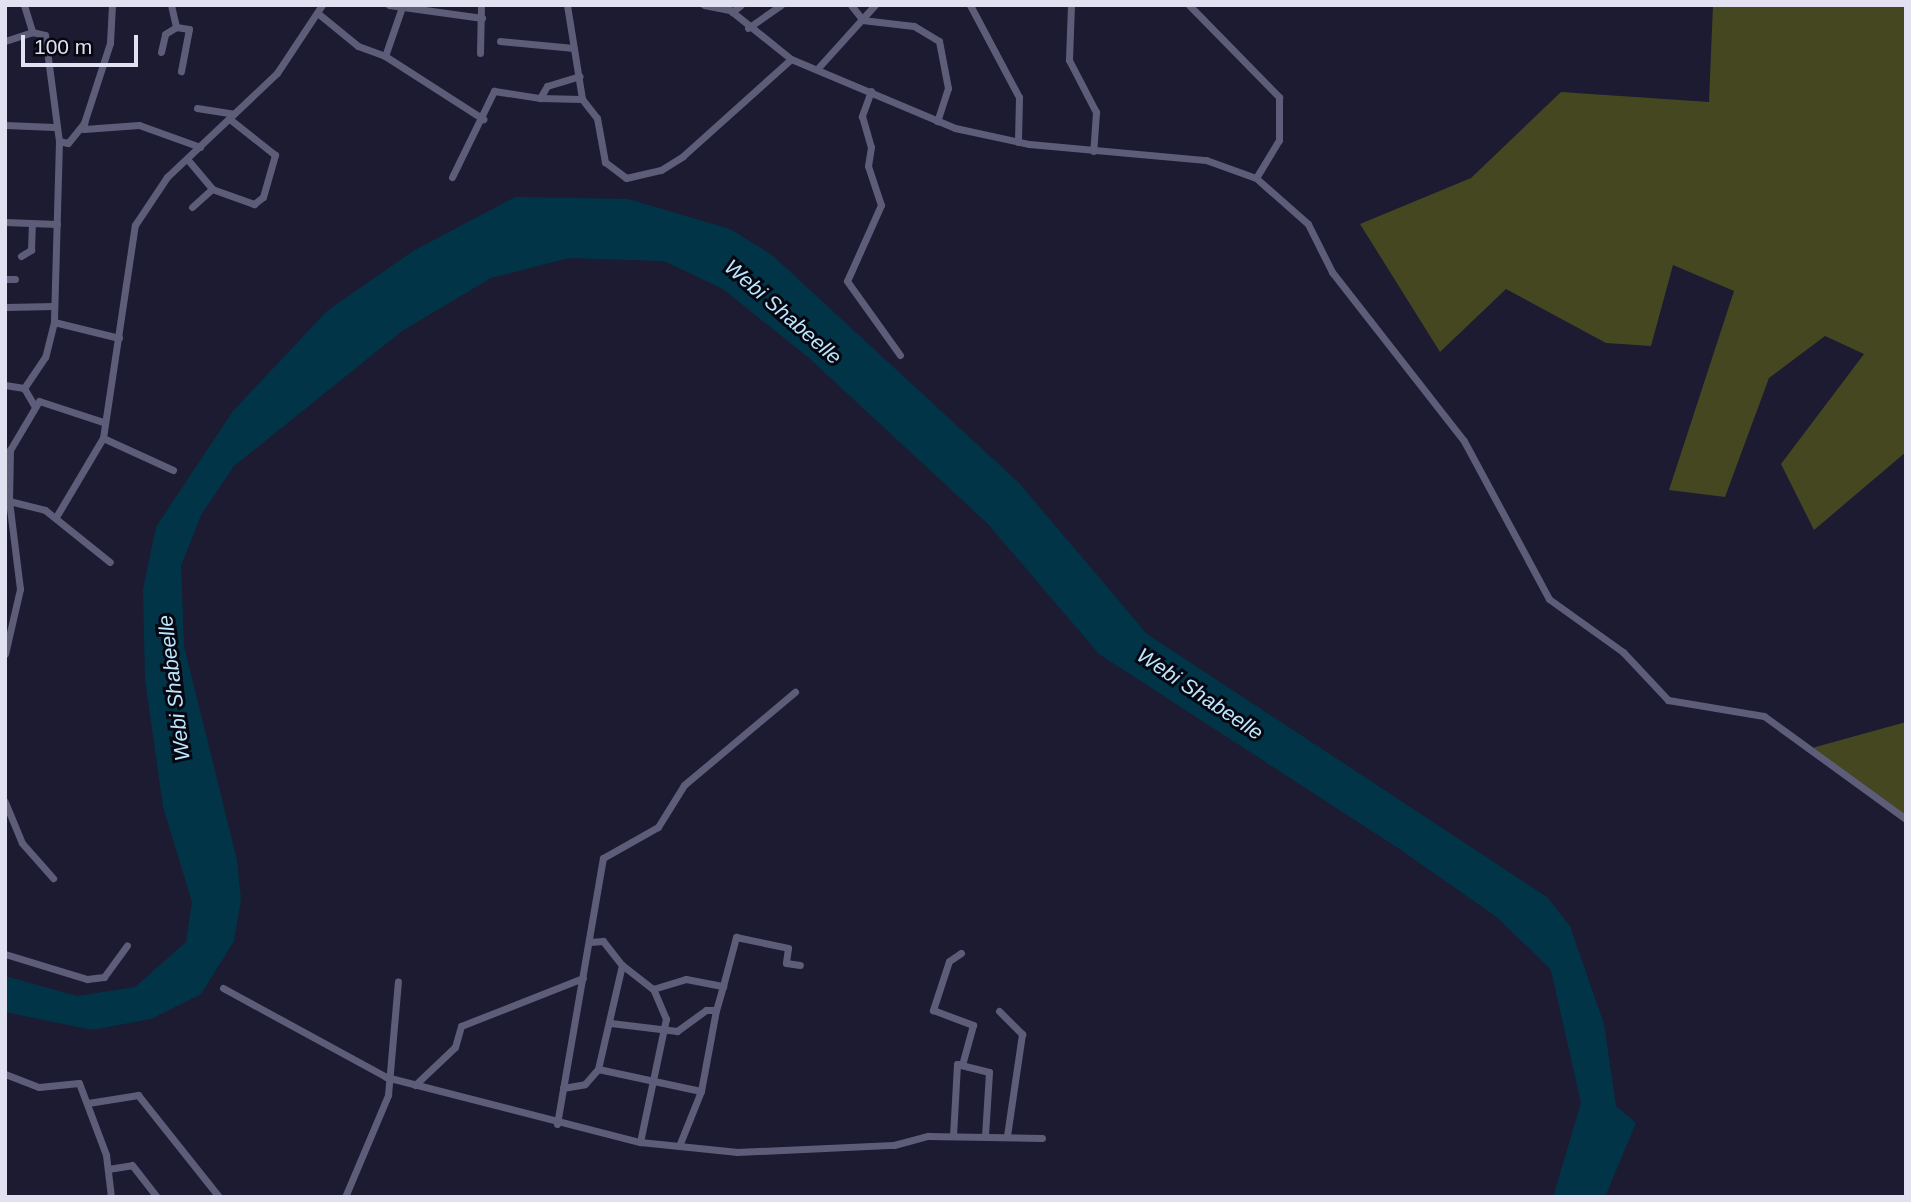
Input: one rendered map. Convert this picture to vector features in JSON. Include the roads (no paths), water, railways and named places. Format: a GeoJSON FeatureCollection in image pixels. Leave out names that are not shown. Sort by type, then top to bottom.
{"type":"FeatureCollection","features":[{"type":"Feature","properties":{"kind":"street"},"geometry":{"type":"LineString","coordinates":[[24,5],[32,32]]}},
{"type":"Feature","properties":{"kind":"street"},"geometry":{"type":"LineString","coordinates":[[59,141],[68,143],[83,123],[110,43],[112,5]]}},
{"type":"Feature","properties":{"kind":"street"},"geometry":{"type":"LineString","coordinates":[[171,5],[176,27]]}},
{"type":"Feature","properties":{"kind":"street"},"geometry":{"type":"LineString","coordinates":[[56,517],[103,438],[103,422],[119,338],[135,225],[167,177],[188,160],[276,73],[320,15],[323,5]]}},
{"type":"Feature","properties":{"kind":"street"},"geometry":{"type":"LineString","coordinates":[[389,5],[482,18]]}},
{"type":"Feature","properties":{"kind":"street"},"geometry":{"type":"LineString","coordinates":[[480,53],[481,5]]}},
{"type":"Feature","properties":{"kind":"street"},"geometry":{"type":"LineString","coordinates":[[567,5],[582,99],[597,118],[612,172],[642,177],[683,156],[791,59]]}},
{"type":"Feature","properties":{"kind":"street"},"geometry":{"type":"LineString","coordinates":[[704,5],[730,9],[741,5]]}},
{"type":"Feature","properties":{"kind":"street"},"geometry":{"type":"LineString","coordinates":[[748,28],[781,5]]}},
{"type":"Feature","properties":{"kind":"street"},"geometry":{"type":"LineString","coordinates":[[851,5],[862,19],[914,26],[940,41],[948,88],[937,121]]}},
{"type":"Feature","properties":{"kind":"street"},"geometry":{"type":"LineString","coordinates":[[857,5],[862,19]]}},
{"type":"Feature","properties":{"kind":"street"},"geometry":{"type":"LineString","coordinates":[[818,68],[875,5]]}},
{"type":"Feature","properties":{"kind":"street"},"geometry":{"type":"LineString","coordinates":[[970,5],[1019,97],[1018,142]]}},
{"type":"Feature","properties":{"kind":"street"},"geometry":{"type":"LineString","coordinates":[[1071,5],[1069,60],[1096,112],[1093,151]]}},
{"type":"Feature","properties":{"kind":"street"},"geometry":{"type":"LineString","coordinates":[[1189,5],[1279,97],[1279,140],[1256,178]]}},
{"type":"Feature","properties":{"kind":"street"},"geometry":{"type":"LineString","coordinates":[[385,56],[402,7]]}},
{"type":"Feature","properties":{"kind":"street"},"geometry":{"type":"LineString","coordinates":[[730,9],[748,28],[791,59],[818,68],[937,121],[1018,142],[1206,160],[1256,178],[1308,224],[1332,272],[1464,441],[1549,599],[1623,652],[1668,700],[1764,716],[1906,819]]}},
{"type":"Feature","properties":{"kind":"street"},"geometry":{"type":"LineString","coordinates":[[320,15],[358,46],[385,56],[483,119]]}},
{"type":"Feature","properties":{"kind":"street"},"geometry":{"type":"LineString","coordinates":[[161,52],[165,34],[176,27],[189,29],[181,71]]}},
{"type":"Feature","properties":{"kind":"street"},"geometry":{"type":"LineString","coordinates":[[5,41],[32,32],[45,35],[54,127],[59,141],[54,322],[45,357],[24,388]]}},
{"type":"Feature","properties":{"kind":"street"},"geometry":{"type":"LineString","coordinates":[[500,40],[574,48]]}},
{"type":"Feature","properties":{"kind":"street"},"geometry":{"type":"LineString","coordinates":[[540,98],[547,86],[579,76]]}},
{"type":"Feature","properties":{"kind":"street"},"geometry":{"type":"LineString","coordinates":[[452,177],[483,119],[494,91],[540,98],[582,99]]}},
{"type":"Feature","properties":{"kind":"street"},"geometry":{"type":"LineString","coordinates":[[871,91],[862,116],[881,205],[847,281],[900,355]]}},
{"type":"Feature","properties":{"kind":"street"},"geometry":{"type":"LineString","coordinates":[[188,160],[212,189],[254,204],[270,179],[275,155],[232,117],[197,108]]}},
{"type":"Feature","properties":{"kind":"street"},"geometry":{"type":"LineString","coordinates":[[83,123],[84,129],[139,125],[200,147]]}},
{"type":"Feature","properties":{"kind":"street"},"geometry":{"type":"LineString","coordinates":[[5,125],[54,127]]}},
{"type":"Feature","properties":{"kind":"street"},"geometry":{"type":"LineString","coordinates":[[192,207],[212,189]]}},
{"type":"Feature","properties":{"kind":"street"},"geometry":{"type":"LineString","coordinates":[[5,222],[57,224]]}},
{"type":"Feature","properties":{"kind":"street"},"geometry":{"type":"LineString","coordinates":[[21,256],[31,250],[32,223]]}},
{"type":"Feature","properties":{"kind":"street"},"geometry":{"type":"LineString","coordinates":[[5,279],[15,279]]}},
{"type":"Feature","properties":{"kind":"street"},"geometry":{"type":"LineString","coordinates":[[6,307],[54,306]]}},
{"type":"Feature","properties":{"kind":"street"},"geometry":{"type":"LineString","coordinates":[[54,322],[119,338]]}},
{"type":"Feature","properties":{"kind":"street"},"geometry":{"type":"LineString","coordinates":[[5,385],[24,388]]}},
{"type":"Feature","properties":{"kind":"street"},"geometry":{"type":"LineString","coordinates":[[24,388],[34,405]]}},
{"type":"Feature","properties":{"kind":"street"},"geometry":{"type":"LineString","coordinates":[[5,654],[9,616],[20,589],[9,501],[8,451],[34,405],[44,402],[103,422]]}},
{"type":"Feature","properties":{"kind":"street"},"geometry":{"type":"LineString","coordinates":[[103,438],[173,470]]}},
{"type":"Feature","properties":{"kind":"street"},"geometry":{"type":"LineString","coordinates":[[9,501],[56,517],[110,562]]}},
{"type":"Feature","properties":{"kind":"street"},"geometry":{"type":"LineString","coordinates":[[557,1125],[603,858],[657,827],[684,785],[795,692]]}},
{"type":"Feature","properties":{"kind":"street"},"geometry":{"type":"LineString","coordinates":[[5,802],[14,818],[22,843],[52,878]]}},
{"type":"Feature","properties":{"kind":"street"},"geometry":{"type":"LineString","coordinates":[[5,819],[14,818]]}},
{"type":"Feature","properties":{"kind":"street"},"geometry":{"type":"LineString","coordinates":[[679,1146],[701,1091],[716,1010],[736,937],[788,948],[786,963],[800,965]]}},
{"type":"Feature","properties":{"kind":"street"},"geometry":{"type":"LineString","coordinates":[[590,942],[603,941],[622,965],[653,989],[666,1019],[661,1029],[640,1142]]}},
{"type":"Feature","properties":{"kind":"street"},"geometry":{"type":"LineString","coordinates":[[5,954],[87,979],[104,977],[127,945]]}},
{"type":"Feature","properties":{"kind":"street"},"geometry":{"type":"LineString","coordinates":[[953,1136],[962,1065],[973,1025],[933,1010],[949,961],[961,953]]}},
{"type":"Feature","properties":{"kind":"street"},"geometry":{"type":"LineString","coordinates":[[563,1088],[585,1084],[598,1069],[622,965]]}},
{"type":"Feature","properties":{"kind":"street"},"geometry":{"type":"LineString","coordinates":[[415,1085],[455,1046],[461,1026],[583,978]]}},
{"type":"Feature","properties":{"kind":"street"},"geometry":{"type":"LineString","coordinates":[[653,989],[686,979],[723,986]]}},
{"type":"Feature","properties":{"kind":"street"},"geometry":{"type":"LineString","coordinates":[[345,1197],[381,1119],[398,981]]}},
{"type":"Feature","properties":{"kind":"street"},"geometry":{"type":"LineString","coordinates":[[223,988],[386,1077],[557,1125],[640,1142],[737,1152],[953,1136],[1042,1138]]}},
{"type":"Feature","properties":{"kind":"street"},"geometry":{"type":"LineString","coordinates":[[610,1023],[677,1031],[706,1010],[716,1010]]}},
{"type":"Feature","properties":{"kind":"street"},"geometry":{"type":"LineString","coordinates":[[999,1011],[1022,1034],[1007,1136]]}},
{"type":"Feature","properties":{"kind":"street"},"geometry":{"type":"LineString","coordinates":[[962,1065],[989,1072],[985,1136]]}},
{"type":"Feature","properties":{"kind":"street"},"geometry":{"type":"LineString","coordinates":[[598,1069],[701,1091]]}},
{"type":"Feature","properties":{"kind":"street"},"geometry":{"type":"LineString","coordinates":[[5,1074],[39,1087],[79,1083],[89,1103],[108,1169],[111,1197]]}},
{"type":"Feature","properties":{"kind":"street"},"geometry":{"type":"LineString","coordinates":[[89,1103],[138,1095],[219,1197]]}},
{"type":"Feature","properties":{"kind":"street"},"geometry":{"type":"LineString","coordinates":[[108,1169],[132,1165],[157,1197]]}},
{"type":"Feature","properties":{"kind":"water","name":"Webi Shabeelle"},"geometry":{"type":"Polygon","coordinates":[[[515,197],[628,199],[730,229],[772,255],[1019,483],[1147,634],[1547,897],[1570,926],[1604,1024],[1616,1106],[1636,1123],[1605,1197],[1553,1197],[1581,1103],[1551,970],[1498,918],[1398,848],[1099,654],[988,524],[809,358],[723,289],[664,261],[569,258],[491,278],[402,331],[234,466],[201,515],[181,566],[184,646],[237,860],[241,899],[234,941],[201,994],[151,1019],[92,1030],[5,1012],[5,976],[77,996],[135,987],[186,942],[192,902],[163,807],[145,679],[143,589],[156,527],[233,411],[327,311],[413,251],[515,197]]]}}]}
